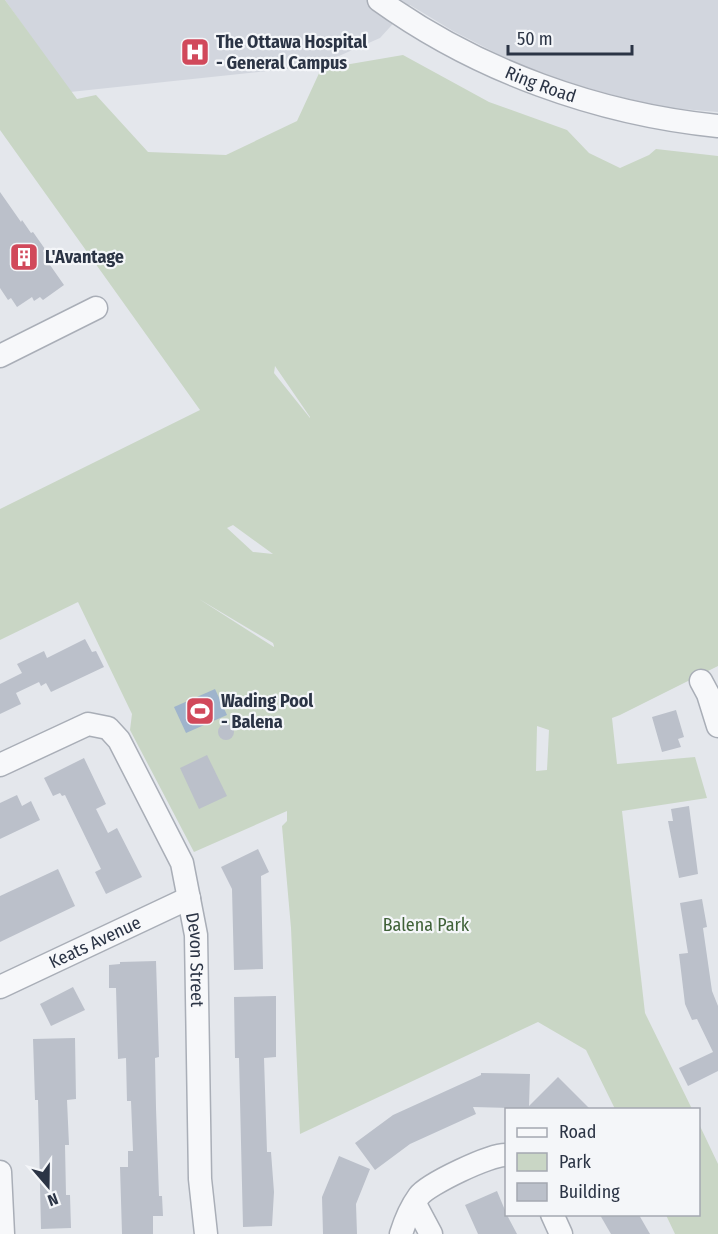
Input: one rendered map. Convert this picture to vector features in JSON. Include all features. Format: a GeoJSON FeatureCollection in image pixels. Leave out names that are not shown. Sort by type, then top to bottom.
{"type":"FeatureCollection","features":[{"type":"Feature","properties":{"kind":"street","name":"Ring Road"},"geometry":{"type":"LineString","coordinates":[[380,0],[444,40],[487,63],[532,82],[579,99],[626,111],[661,119],[718,126]]}},
{"type":"Feature","properties":{"kind":"street"},"geometry":{"type":"LineString","coordinates":[[0,356],[96,308]]}},
{"type":"Feature","properties":{"kind":"street"},"geometry":{"type":"LineString","coordinates":[[701,681],[708,694],[718,726]]}},
{"type":"Feature","properties":{"kind":"street","name":"Devon Street"},"geometry":{"type":"LineString","coordinates":[[0,765],[88,724],[108,728],[119,740],[182,863],[196,935],[200,1179],[206,1234]]}},
{"type":"Feature","properties":{"kind":"street","name":"Keats Avenue"},"geometry":{"type":"LineString","coordinates":[[0,987],[189,898]]}},
{"type":"Feature","properties":{"kind":"street"},"geometry":{"type":"LineString","coordinates":[[401,1234],[409,1212],[420,1195],[429,1187],[490,1157],[505,1155]]}},
{"type":"Feature","properties":{"kind":"street"},"geometry":{"type":"LineString","coordinates":[[0,1172],[3,1234]]}},
{"type":"Feature","properties":{"kind":"street"},"geometry":{"type":"LineString","coordinates":[[415,1204],[431,1234]]}},
{"type":"Feature","properties":{"kind":"street"},"geometry":{"type":"LineString","coordinates":[[552,1216],[561,1234]]}},
{"type":"Feature","properties":{"kind":"shaded area","name":"The Ottawa Hospital - General Campus"},"geometry":{"type":"Polygon","coordinates":[[[5,0],[718,0],[718,112],[658,107],[539,75],[453,31],[410,5],[380,38],[316,66],[70,92],[5,0]]]}},
{"type":"Feature","properties":{"kind":"green space","name":"Balena Park"},"geometry":{"type":"Polygon","coordinates":[[[0,0],[5,0],[77,99],[96,95],[148,152],[226,155],[297,121],[321,69],[403,55],[489,102],[567,130],[589,153],[620,168],[649,155],[656,149],[718,156],[718,666],[612,718],[617,764],[695,757],[707,798],[622,811],[645,1013],[692,1108],[615,1108],[586,1050],[538,1022],[300,1134],[291,928],[282,826],[287,821],[287,811],[194,852],[130,730],[132,714],[78,602],[0,640],[0,509],[200,410],[0,130],[0,0]],[[275,366],[274,373],[310,418],[310,417],[275,366]],[[233,525],[227,528],[253,552],[273,554],[233,525]],[[199,599],[274,647],[273,643],[199,599]],[[537,726],[536,771],[547,770],[549,730],[537,726]]]}},
{"type":"Feature","properties":{"kind":"green space"},"geometry":{"type":"Polygon","coordinates":[[[700,1126],[718,1164],[718,1234],[675,1234],[666,1216],[700,1216],[700,1126]]]}},
{"type":"Feature","properties":{"kind":"water","name":"Wading Pool - Balena"},"geometry":{"type":"Polygon","coordinates":[[[215,689],[227,715],[186,733],[174,707],[215,689]]]}},
{"type":"Feature","properties":{"kind":"building","name":"L'Avantage"},"geometry":{"type":"Polygon","coordinates":[[[0,192],[21,222],[22,220],[31,233],[33,232],[45,249],[43,251],[52,264],[50,265],[64,285],[43,300],[40,297],[34,301],[32,297],[17,307],[11,298],[8,300],[0,288],[0,192]]]}},
{"type":"Feature","properties":{"kind":"building"},"geometry":{"type":"Polygon","coordinates":[[[85,639],[92,652],[96,651],[104,667],[51,692],[46,683],[41,686],[39,682],[16,693],[21,704],[0,714],[0,684],[22,673],[17,664],[44,651],[47,658],[85,639]]]}},
{"type":"Feature","properties":{"kind":"building"},"geometry":{"type":"Polygon","coordinates":[[[676,710],[684,737],[678,739],[681,747],[662,752],[652,717],[676,710]]]}},
{"type":"Feature","properties":{"kind":"building"},"geometry":{"type":"Polygon","coordinates":[[[223,724],[229,724],[234,732],[232,738],[223,740],[218,735],[218,729],[223,724]]]}},
{"type":"Feature","properties":{"kind":"building"},"geometry":{"type":"Polygon","coordinates":[[[207,755],[227,796],[199,809],[180,768],[207,755]]]}},
{"type":"Feature","properties":{"kind":"building"},"geometry":{"type":"Polygon","coordinates":[[[84,758],[106,804],[96,809],[108,833],[117,828],[142,877],[106,894],[95,872],[101,869],[65,795],[62,796],[60,793],[53,796],[44,778],[84,758]]]}},
{"type":"Feature","properties":{"kind":"building"},"geometry":{"type":"Polygon","coordinates":[[[17,795],[22,806],[31,801],[40,820],[0,839],[0,803],[17,795]]]}},
{"type":"Feature","properties":{"kind":"building"},"geometry":{"type":"Polygon","coordinates":[[[689,806],[698,874],[679,878],[668,821],[673,821],[671,809],[689,806]]]}},
{"type":"Feature","properties":{"kind":"building"},"geometry":{"type":"Polygon","coordinates":[[[258,849],[269,872],[261,876],[263,969],[234,970],[232,889],[221,867],[258,849]]]}},
{"type":"Feature","properties":{"kind":"building"},"geometry":{"type":"Polygon","coordinates":[[[58,869],[75,906],[0,942],[0,896],[58,869]]]}},
{"type":"Feature","properties":{"kind":"building"},"geometry":{"type":"Polygon","coordinates":[[[702,899],[707,927],[703,928],[712,991],[718,1006],[718,1071],[688,1086],[679,1068],[713,1052],[697,1019],[692,1020],[685,1004],[679,954],[688,953],[680,903],[702,899]]]}},
{"type":"Feature","properties":{"kind":"building"},"geometry":{"type":"Polygon","coordinates":[[[156,961],[159,1057],[155,1058],[156,1108],[159,1196],[162,1196],[163,1216],[153,1216],[153,1234],[122,1234],[120,1167],[128,1167],[128,1151],[133,1151],[131,1101],[127,1101],[126,1058],[118,1059],[116,988],[109,988],[109,965],[120,964],[120,962],[156,961]]]}},
{"type":"Feature","properties":{"kind":"building"},"geometry":{"type":"Polygon","coordinates":[[[73,987],[85,1010],[51,1026],[40,1004],[73,987]]]}},
{"type":"Feature","properties":{"kind":"building"},"geometry":{"type":"Polygon","coordinates":[[[276,996],[276,1057],[264,1058],[267,1152],[271,1152],[274,1192],[272,1226],[243,1227],[239,1058],[235,1058],[234,997],[276,996]]]}},
{"type":"Feature","properties":{"kind":"building"},"geometry":{"type":"Polygon","coordinates":[[[75,1038],[76,1099],[67,1100],[69,1145],[65,1145],[66,1195],[70,1195],[71,1228],[41,1229],[38,1100],[35,1100],[33,1039],[75,1038]]]}},
{"type":"Feature","properties":{"kind":"building"},"geometry":{"type":"Polygon","coordinates":[[[481,1073],[530,1074],[529,1106],[558,1077],[589,1108],[473,1107],[476,1114],[410,1144],[375,1170],[355,1143],[393,1115],[481,1075],[481,1073]]]}},
{"type":"Feature","properties":{"kind":"building"},"geometry":{"type":"Polygon","coordinates":[[[339,1156],[370,1169],[356,1204],[357,1234],[323,1234],[322,1197],[339,1156]]]}},
{"type":"Feature","properties":{"kind":"building"},"geometry":{"type":"Polygon","coordinates":[[[497,1191],[505,1216],[508,1216],[517,1234],[478,1234],[465,1205],[497,1191]]]}},
{"type":"Feature","properties":{"kind":"building"},"geometry":{"type":"Polygon","coordinates":[[[601,1216],[640,1216],[650,1234],[611,1234],[601,1216]]]}},
{"type":"Feature","properties":{"kind":"place","name":"The Ottawa Hospital - General Campus"},"geometry":{"type":"Point","coordinates":[195,52]}},
{"type":"Feature","properties":{"kind":"place","name":"L'Avantage"},"geometry":{"type":"Point","coordinates":[24,257]}},
{"type":"Feature","properties":{"kind":"place","name":"Wading Pool - Balena"},"geometry":{"type":"Point","coordinates":[200,711]}}]}
